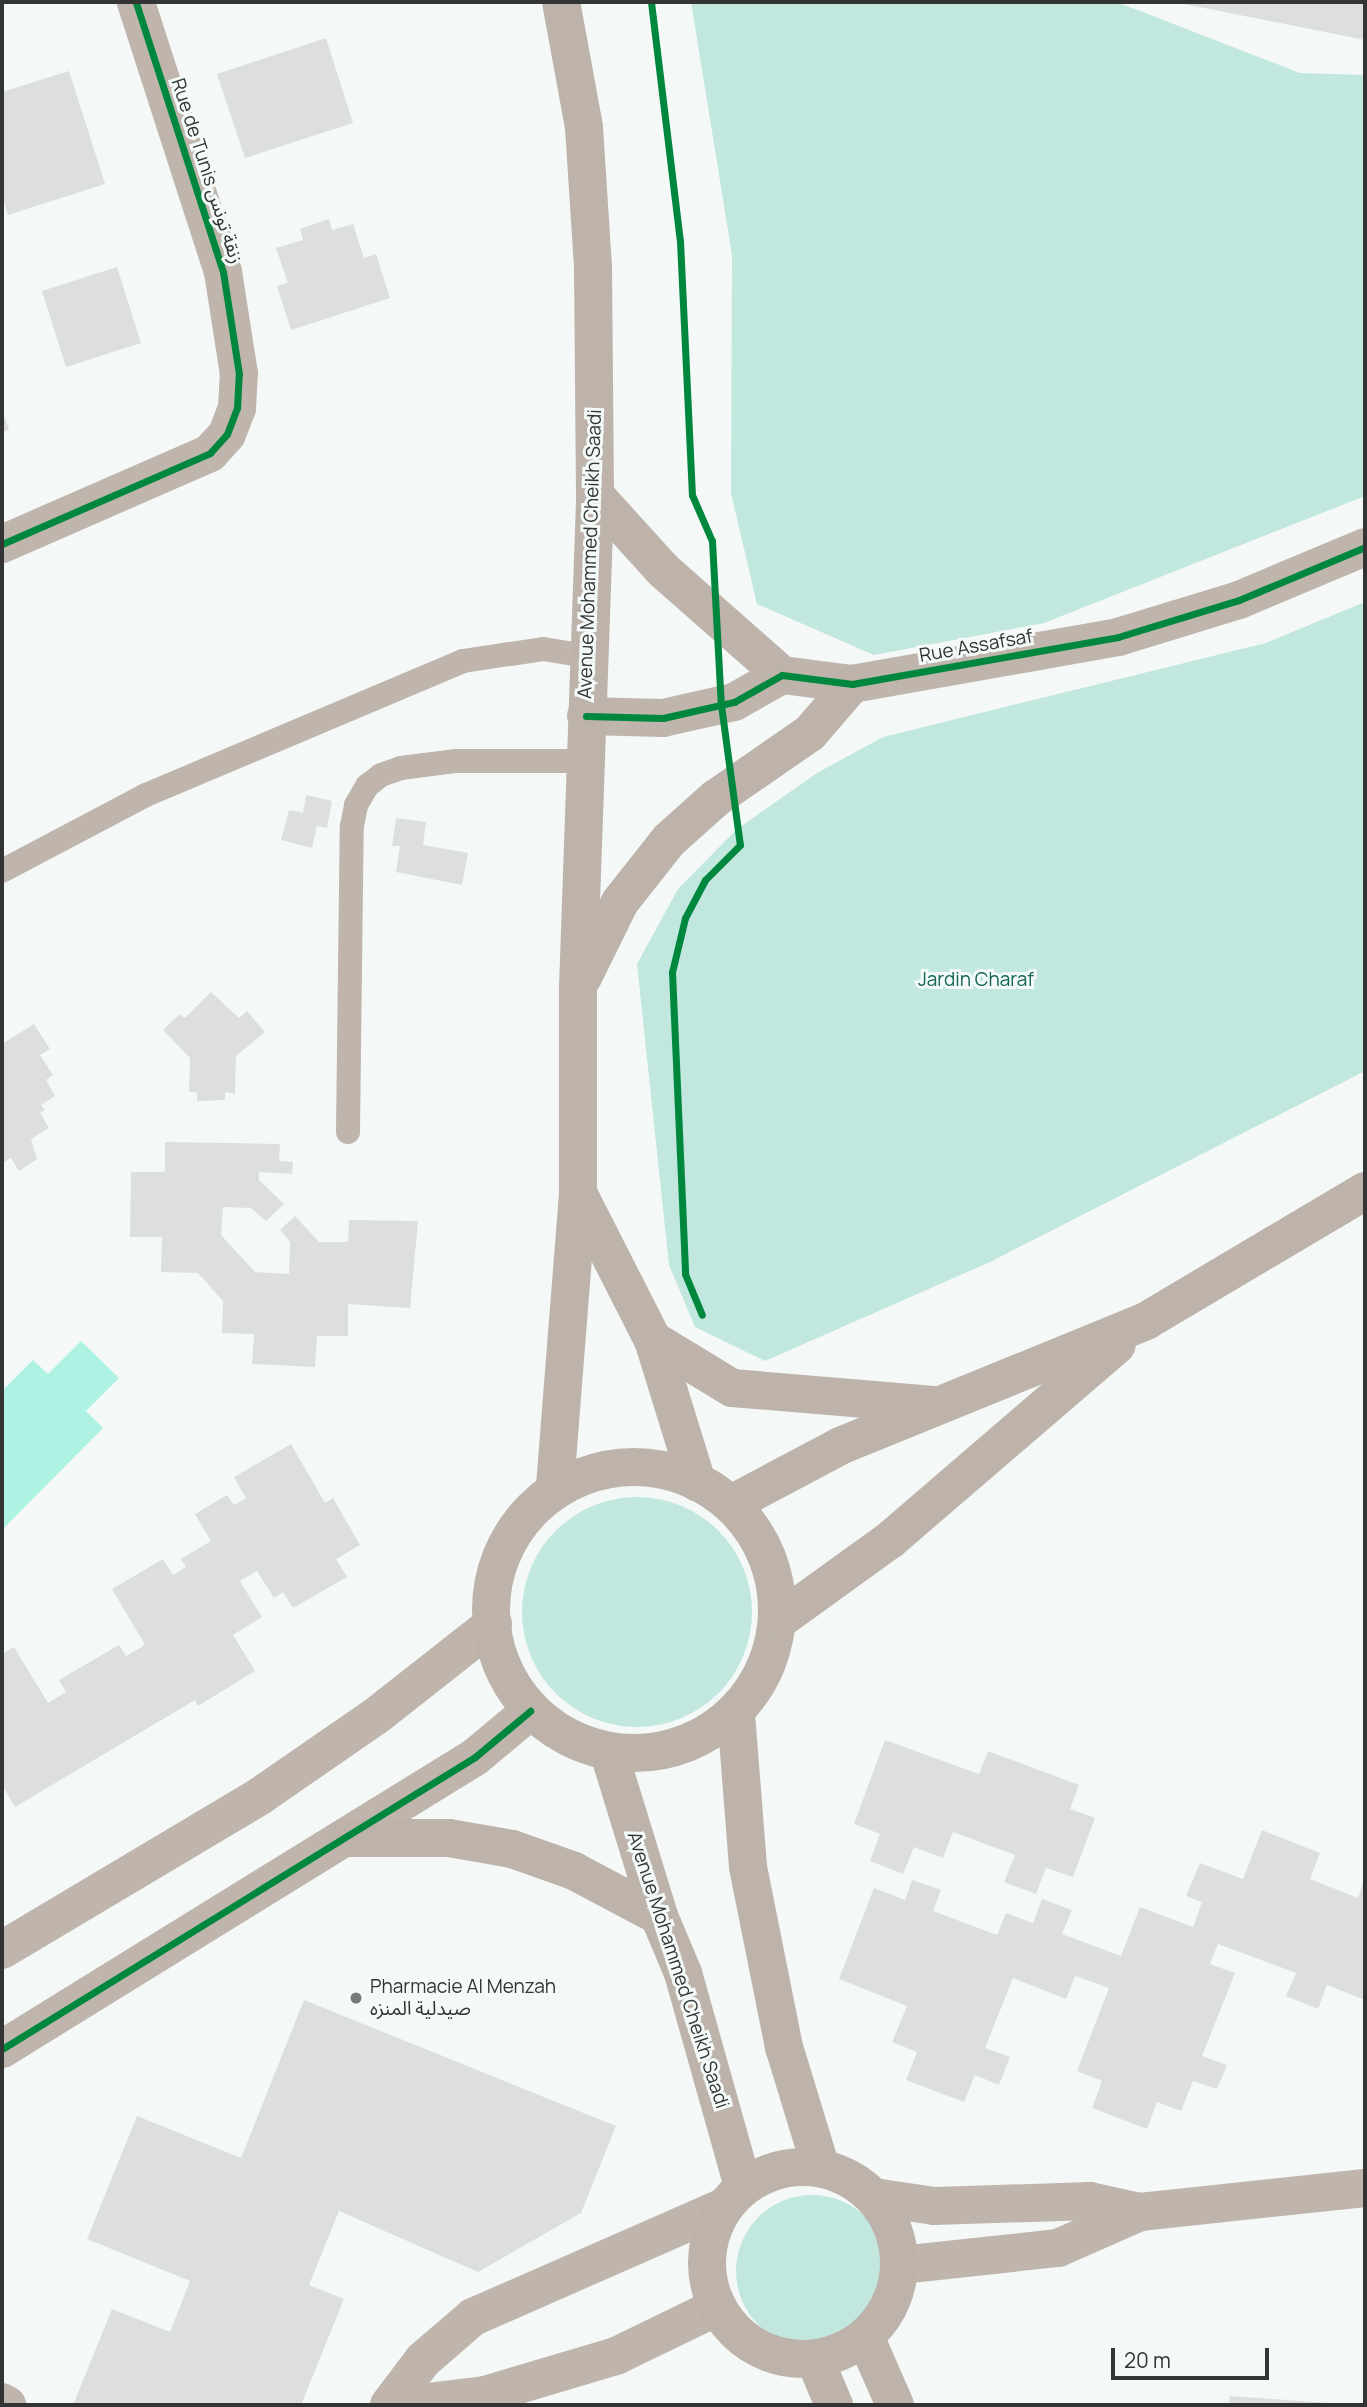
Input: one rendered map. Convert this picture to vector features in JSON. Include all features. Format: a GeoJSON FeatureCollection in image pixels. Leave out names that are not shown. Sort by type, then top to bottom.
{"type":"FeatureCollection","features":[{"type":"Feature","properties":{"kind":"main road","name":"Avenue Mohammed Cheikh Saadi"},"geometry":{"type":"LineString","coordinates":[[555,1486],[578,1193],[578,988],[583,761],[595,495],[593,267],[584,127],[561,2]]}},
{"type":"Feature","properties":{"kind":"main road"},"geometry":{"type":"LineString","coordinates":[[595,495],[663,570],[782,675]]}},
{"type":"Feature","properties":{"kind":"main road"},"geometry":{"type":"LineString","coordinates":[[578,988],[620,902],[669,839],[716,798],[810,733],[852,684]]}},
{"type":"Feature","properties":{"kind":"main road"},"geometry":{"type":"LineString","coordinates":[[733,1503],[840,1446],[1146,1321],[1365,1191]]}},
{"type":"Feature","properties":{"kind":"main road","name":"Avenue Mohammed Cheikh Saadi"},"geometry":{"type":"LineString","coordinates":[[578,1193],[653,1340],[697,1482]]}},
{"type":"Feature","properties":{"kind":"main road"},"geometry":{"type":"LineString","coordinates":[[779,1620],[890,1540],[1146,1321]]}},
{"type":"Feature","properties":{"kind":"main road"},"geometry":{"type":"LineString","coordinates":[[653,1340],[732,1388],[942,1406]]}},
{"type":"Feature","properties":{"kind":"main road"},"geometry":{"type":"LineString","coordinates":[[615,1466],[667,1469],[697,1482],[733,1503],[769,1556],[779,1620],[766,1670],[736,1714],[677,1748],[609,1753],[566,1738],[530,1711],[495,1653],[493,1624],[496,1577],[505,1544],[530,1508],[555,1486],[615,1466]]}},
{"type":"Feature","properties":{"kind":"main road"},"geometry":{"type":"LineString","coordinates":[[736,1714],[748,1867],[785,2047],[821,2168]]}},
{"type":"Feature","properties":{"kind":"main road","name":"Avenue Mohammed Cheikh Saadi"},"geometry":{"type":"LineString","coordinates":[[609,1753],[659,1916],[683,1973],[734,2197]]}},
{"type":"Feature","properties":{"kind":"main road"},"geometry":{"type":"LineString","coordinates":[[346,1838],[449,1838],[512,1849],[574,1871],[659,1916]]}},
{"type":"Feature","properties":{"kind":"main road"},"geometry":{"type":"LineString","coordinates":[[794,2167],[821,2168],[850,2178],[874,2196],[894,2228],[901,2265],[891,2305],[866,2339],[841,2353],[815,2360],[757,2349],[717,2307],[708,2283],[706,2256],[712,2230],[734,2197],[794,2167]]}},
{"type":"Feature","properties":{"kind":"main road"},"geometry":{"type":"LineString","coordinates":[[866,2339],[895,2405]]}},
{"type":"Feature","properties":{"kind":"main road"},"geometry":{"type":"LineString","coordinates":[[815,2360],[834,2405]]}},
{"type":"Feature","properties":{"kind":"street","name":"Rue de Tunis زنقة تونس"},"geometry":{"type":"LineString","coordinates":[[2,544],[211,453],[227,434],[237,408],[239,374],[223,272],[136,2]]}},
{"type":"Feature","properties":{"kind":"street","name":"Rue Assafsaf"},"geometry":{"type":"LineString","coordinates":[[782,675],[852,684],[1118,637],[1239,600],[1365,547]]}},
{"type":"Feature","properties":{"kind":"street"},"geometry":{"type":"LineString","coordinates":[[586,716],[663,718],[734,702],[782,675]]}},
{"type":"Feature","properties":{"kind":"street"},"geometry":{"type":"LineString","coordinates":[[2,1950],[260,1796],[376,1716],[493,1624]]}},
{"type":"Feature","properties":{"kind":"street"},"geometry":{"type":"LineString","coordinates":[[2,2049],[475,1756],[530,1711]]}},
{"type":"Feature","properties":{"kind":"street"},"geometry":{"type":"LineString","coordinates":[[901,2265],[1058,2248],[1140,2212],[1365,2188]]}},
{"type":"Feature","properties":{"kind":"street"},"geometry":{"type":"LineString","coordinates":[[874,2196],[934,2206],[1090,2201],[1140,2212]]}},
{"type":"Feature","properties":{"kind":"street"},"geometry":{"type":"LineString","coordinates":[[392,2400],[424,2360],[473,2317],[734,2197]]}},
{"type":"Feature","properties":{"kind":"street"},"geometry":{"type":"LineString","coordinates":[[392,2400],[428,2402],[485,2395],[616,2356],[717,2307]]}},
{"type":"Feature","properties":{"kind":"street"},"geometry":{"type":"LineString","coordinates":[[2,2402],[7,2405]]}},
{"type":"Feature","properties":{"kind":"lane"},"geometry":{"type":"LineString","coordinates":[[2,871],[146,795],[463,661],[543,649],[587,656]]}},
{"type":"Feature","properties":{"kind":"lane"},"geometry":{"type":"LineString","coordinates":[[348,1132],[352,826],[356,805],[367,786],[381,775],[401,768],[455,761],[583,761]]}},
{"type":"Feature","properties":{"kind":"green space"},"geometry":{"type":"Polygon","coordinates":[[[691,2],[1117,2],[1300,73],[1365,75],[1365,496],[1044,623],[874,655],[757,604],[731,493],[732,255],[691,2]]]}},
{"type":"Feature","properties":{"kind":"green space","name":"Jardin Charaf"},"geometry":{"type":"Polygon","coordinates":[[[1365,602],[1365,1071],[990,1262],[765,1361],[695,1327],[669,1265],[637,964],[678,889],[737,829],[817,773],[883,737],[1266,643],[1365,602]]]}},
{"type":"Feature","properties":{"kind":"green space"},"geometry":{"type":"Polygon","coordinates":[[[626,1497],[648,1497],[681,1505],[719,1530],[744,1568],[750,1589],[750,1635],[744,1656],[719,1694],[681,1719],[648,1727],[626,1727],[593,1719],[555,1694],[530,1656],[522,1623],[522,1601],[530,1568],[555,1530],[593,1505],[626,1497]]]}},
{"type":"Feature","properties":{"kind":"green space"},"geometry":{"type":"Polygon","coordinates":[[[812,2195],[841,2201],[866,2217],[882,2242],[888,2271],[882,2300],[866,2325],[841,2341],[812,2347],[783,2341],[758,2325],[742,2300],[736,2271],[742,2242],[758,2217],[783,2201],[812,2195]]]}},
{"type":"Feature","properties":{"kind":"shaded area"},"geometry":{"type":"Polygon","coordinates":[[[81,1341],[119,1378],[86,1411],[103,1428],[2,1530],[2,1391],[33,1360],[48,1374],[81,1341]]]}},
{"type":"Feature","properties":{"kind":"building"},"geometry":{"type":"Polygon","coordinates":[[[1365,2],[1365,40],[1179,3],[1365,2]]]}},
{"type":"Feature","properties":{"kind":"building"},"geometry":{"type":"Polygon","coordinates":[[[326,38],[353,123],[245,158],[217,74],[326,38]]]}},
{"type":"Feature","properties":{"kind":"building"},"geometry":{"type":"Polygon","coordinates":[[[69,71],[105,184],[8,215],[2,196],[2,92],[69,71]]]}},
{"type":"Feature","properties":{"kind":"building"},"geometry":{"type":"Polygon","coordinates":[[[329,219],[332,230],[353,224],[364,258],[376,254],[390,298],[291,330],[277,286],[288,283],[276,248],[303,240],[300,229],[329,219]]]}},
{"type":"Feature","properties":{"kind":"building"},"geometry":{"type":"Polygon","coordinates":[[[117,267],[141,343],[66,367],[42,291],[117,267]]]}},
{"type":"Feature","properties":{"kind":"building"},"geometry":{"type":"Polygon","coordinates":[[[2,410],[9,430],[2,432],[2,410]]]}},
{"type":"Feature","properties":{"kind":"building"},"geometry":{"type":"Polygon","coordinates":[[[306,795],[332,801],[327,828],[317,826],[312,848],[281,840],[289,810],[303,813],[306,795]]]}},
{"type":"Feature","properties":{"kind":"building"},"geometry":{"type":"Polygon","coordinates":[[[396,818],[426,822],[423,845],[468,853],[462,885],[396,872],[400,846],[392,846],[396,818]]]}},
{"type":"Feature","properties":{"kind":"building"},"geometry":{"type":"Polygon","coordinates":[[[211,992],[239,1018],[247,1011],[265,1032],[236,1056],[235,1094],[225,1092],[225,1100],[197,1101],[197,1092],[189,1092],[190,1058],[163,1030],[180,1014],[185,1018],[211,992]]]}},
{"type":"Feature","properties":{"kind":"building"},"geometry":{"type":"Polygon","coordinates":[[[34,1024],[50,1049],[40,1055],[53,1075],[46,1080],[55,1096],[41,1105],[45,1110],[40,1113],[49,1128],[31,1139],[37,1159],[19,1171],[11,1158],[2,1163],[2,1044],[34,1024]]]}},
{"type":"Feature","properties":{"kind":"building"},"geometry":{"type":"Polygon","coordinates":[[[165,1142],[280,1144],[279,1161],[293,1162],[292,1174],[259,1172],[259,1180],[284,1204],[266,1221],[251,1208],[223,1207],[221,1235],[255,1272],[289,1274],[290,1242],[280,1230],[295,1216],[319,1242],[348,1242],[349,1220],[418,1221],[410,1308],[348,1304],[348,1336],[317,1336],[315,1367],[252,1364],[254,1334],[222,1333],[223,1301],[198,1273],[161,1272],[162,1237],[130,1237],[131,1172],[165,1172],[165,1142]]]}},
{"type":"Feature","properties":{"kind":"building"},"geometry":{"type":"Polygon","coordinates":[[[291,1444],[325,1503],[333,1498],[360,1545],[336,1559],[347,1577],[293,1608],[283,1592],[274,1598],[257,1571],[240,1581],[262,1617],[233,1635],[255,1671],[198,1706],[195,1700],[15,1807],[2,1785],[2,1654],[14,1647],[48,1703],[66,1692],[59,1680],[119,1645],[126,1656],[145,1645],[112,1589],[163,1559],[173,1575],[186,1567],[181,1559],[211,1541],[195,1514],[227,1495],[234,1505],[246,1498],[234,1477],[291,1444]]]}},
{"type":"Feature","properties":{"kind":"building"},"geometry":{"type":"Polygon","coordinates":[[[885,1740],[979,1774],[988,1751],[1079,1785],[1070,1809],[1095,1818],[1073,1877],[1046,1868],[1036,1894],[1004,1882],[1015,1855],[953,1832],[943,1858],[914,1847],[903,1874],[870,1861],[880,1834],[854,1824],[885,1740]]]}},
{"type":"Feature","properties":{"kind":"building"},"geometry":{"type":"Polygon","coordinates":[[[1262,1830],[1320,1853],[1310,1879],[1358,1898],[1365,1877],[1365,2000],[1327,1985],[1318,2009],[1286,1996],[1296,1973],[1218,1944],[1210,1964],[1235,1973],[1202,2056],[1227,2065],[1217,2089],[1193,2081],[1181,2111],[1157,2102],[1147,2129],[1092,2108],[1102,2081],[1077,2071],[1109,1988],[1075,1976],[1066,1999],[1013,1978],[985,2048],[1010,2057],[999,2085],[975,2075],[964,2102],[906,2080],[917,2052],[892,2042],[907,2006],[839,1979],[874,1888],[905,1900],[912,1880],[941,1890],[933,1911],[997,1935],[1006,1913],[1033,1923],[1042,1899],[1072,1910],[1062,1934],[1121,1956],[1140,1907],[1193,1927],[1202,1902],[1186,1896],[1200,1863],[1243,1879],[1262,1830]]]}},
{"type":"Feature","properties":{"kind":"building"},"geometry":{"type":"Polygon","coordinates":[[[304,2000],[616,2126],[581,2213],[478,2272],[339,2211],[309,2285],[344,2299],[301,2405],[73,2405],[112,2309],[170,2332],[190,2281],[87,2239],[137,2116],[241,2158],[304,2000]]]}},
{"type":"Feature","properties":{"kind":"building"},"geometry":{"type":"Polygon","coordinates":[[[1230,2396],[1328,2403],[1229,2405],[1230,2396]]]}},
{"type":"Feature","properties":{"kind":"cycle path"},"geometry":{"type":"LineString","coordinates":[[2,544],[210,453],[227,434],[237,408],[239,374],[223,272],[136,2]]}},
{"type":"Feature","properties":{"kind":"cycle path"},"geometry":{"type":"LineString","coordinates":[[651,2],[680,241],[692,495],[712,541],[721,705],[740,845],[705,880],[685,918],[672,972],[685,1274],[702,1315]]}},
{"type":"Feature","properties":{"kind":"cycle path"},"geometry":{"type":"LineString","coordinates":[[586,716],[663,718],[734,702],[782,675],[852,684],[1118,637],[1239,600],[1365,547]]}},
{"type":"Feature","properties":{"kind":"cycle path"},"geometry":{"type":"LineString","coordinates":[[2,2049],[475,1757],[530,1711]]}},
{"type":"Feature","properties":{"kind":"place","name":"Pharmacie Al Menzah صيدلية المنزه"},"geometry":{"type":"Point","coordinates":[356,1998]}}]}
